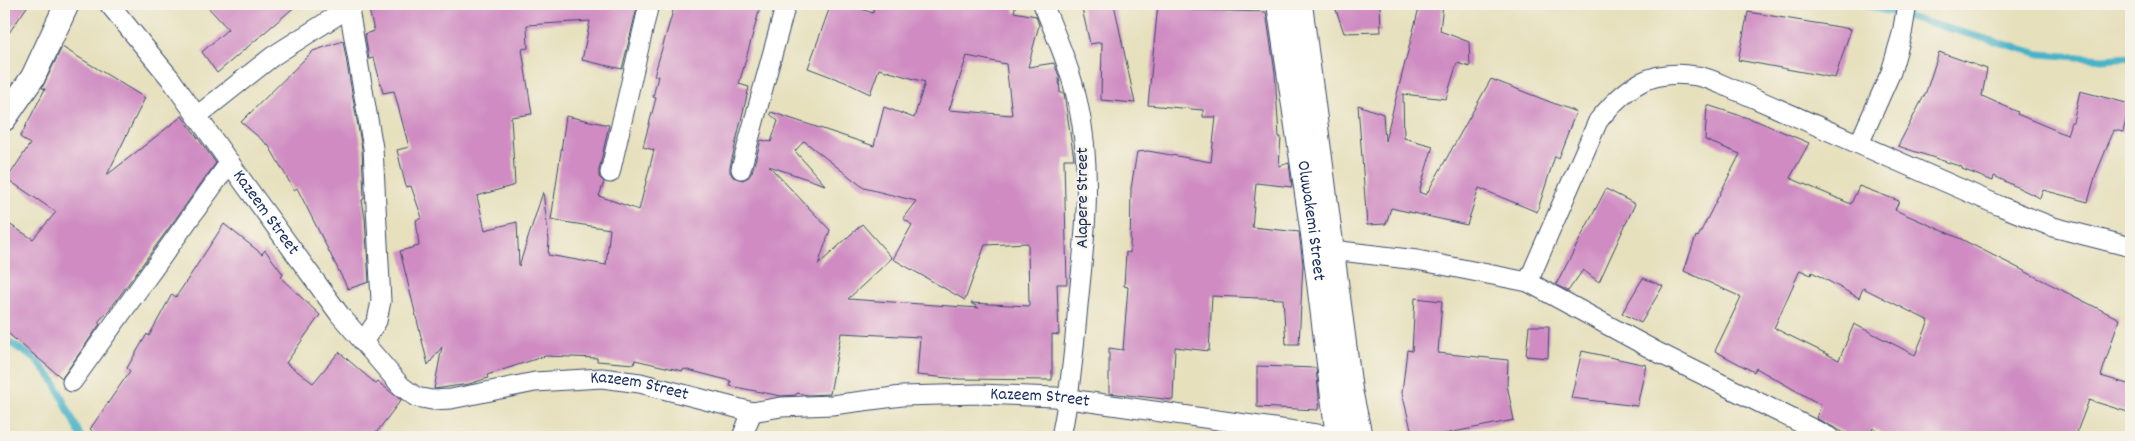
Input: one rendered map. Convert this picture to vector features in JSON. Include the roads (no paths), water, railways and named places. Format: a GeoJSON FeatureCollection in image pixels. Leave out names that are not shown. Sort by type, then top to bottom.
{"type":"FeatureCollection","features":[{"type":"Feature","properties":{"kind":"street"},"geometry":{"type":"LineString","coordinates":[[4,119],[33,77],[67,4]]}},
{"type":"Feature","properties":{"kind":"street","name":"Kazeem Street"},"geometry":{"type":"LineString","coordinates":[[109,4],[170,78],[334,307],[401,386],[416,397],[432,400],[485,394],[535,382],[602,378],[640,383],[752,412],[781,407],[832,405],[902,396],[979,394],[1069,399],[1349,436]]}},
{"type":"Feature","properties":{"kind":"street"},"geometry":{"type":"LineString","coordinates":[[610,173],[649,4]]}},
{"type":"Feature","properties":{"kind":"street"},"geometry":{"type":"LineString","coordinates":[[741,169],[786,4]]}},
{"type":"Feature","properties":{"kind":"street","name":"Alapere Street"},"geometry":{"type":"LineString","coordinates":[[1042,4],[1060,44],[1078,104],[1086,158],[1085,237],[1069,399],[1062,437]]}},
{"type":"Feature","properties":{"kind":"street","name":"Oluwakemi Street"},"geometry":{"type":"LineString","coordinates":[[1279,4],[1313,234],[1349,436]]}},
{"type":"Feature","properties":{"kind":"street","name":"Oluwakemi Street"},"geometry":{"type":"LineString","coordinates":[[1300,4],[1350,390],[1349,436]]}},
{"type":"Feature","properties":{"kind":"street"},"geometry":{"type":"LineString","coordinates":[[1859,144],[1891,72],[1902,34],[1907,4]]}},
{"type":"Feature","properties":{"kind":"street"},"geometry":{"type":"LineString","coordinates":[[198,116],[272,56],[352,6],[373,148],[381,301],[377,321],[363,342]]}},
{"type":"Feature","properties":{"kind":"street"},"geometry":{"type":"LineString","coordinates":[[1528,282],[1598,121],[1616,99],[1642,80],[1667,73],[1698,76],[1740,92],[2052,227],[2131,247]]}},
{"type":"Feature","properties":{"kind":"street"},"geometry":{"type":"LineString","coordinates":[[72,382],[230,162]]}},
{"type":"Feature","properties":{"kind":"street"},"geometry":{"type":"LineString","coordinates":[[1332,250],[1417,260],[1528,282],[1659,353],[1829,437]]}},
{"type":"Feature","properties":{"kind":"street"},"geometry":{"type":"LineString","coordinates":[[742,437],[752,412]]}},
{"type":"Feature","properties":{"kind":"waterway"},"geometry":{"type":"LineString","coordinates":[[1865,4],[2040,54],[2103,59],[2131,57]]}},
{"type":"Feature","properties":{"kind":"waterway"},"geometry":{"type":"LineString","coordinates":[[4,339],[34,358],[54,381],[81,437]]}}]}
